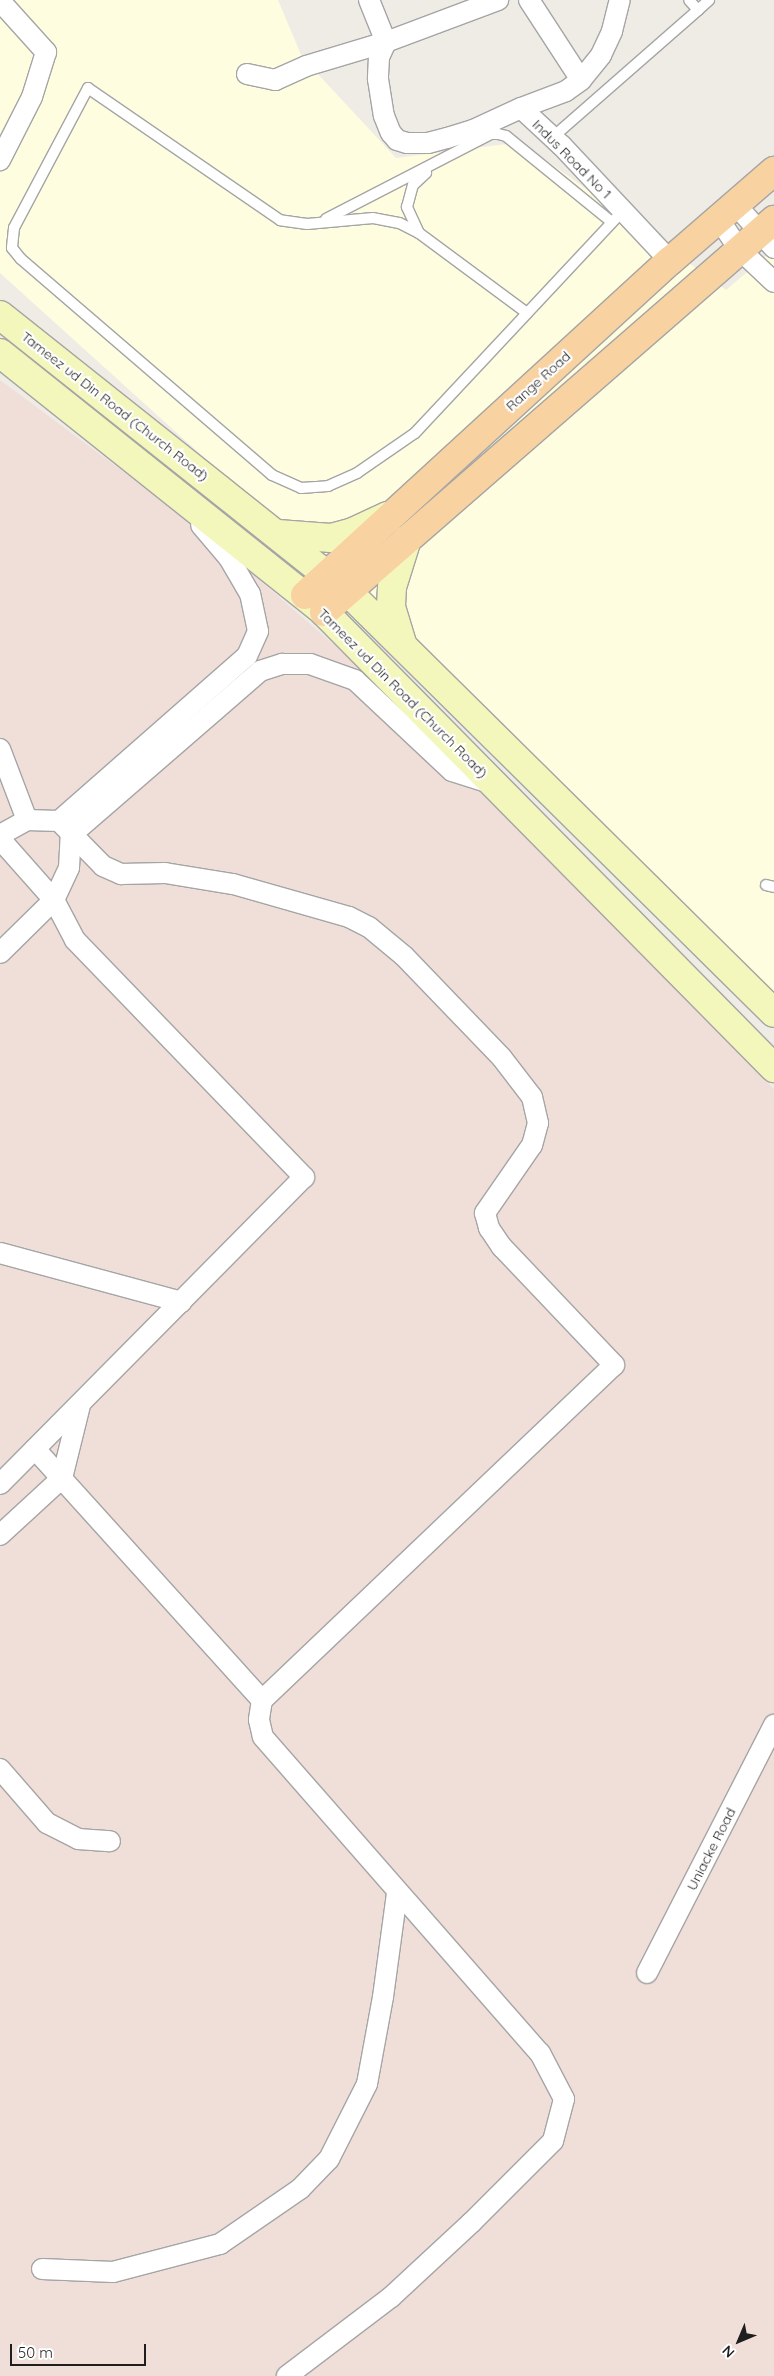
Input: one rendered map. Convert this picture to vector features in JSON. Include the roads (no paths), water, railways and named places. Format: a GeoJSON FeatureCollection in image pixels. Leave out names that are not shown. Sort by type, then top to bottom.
{"type":"FeatureCollection","features":[{"type":"Feature","properties":{"kind":"main road","name":"Range Road"},"geometry":{"type":"LineString","coordinates":[[315,604],[327,573],[670,261],[774,171]]}},
{"type":"Feature","properties":{"kind":"main road"},"geometry":{"type":"LineString","coordinates":[[315,604],[347,591],[762,237]]}},
{"type":"Feature","properties":{"kind":"main road","name":"Tameez ud Din Road (Church Road)"},"geometry":{"type":"LineString","coordinates":[[0,315],[278,534],[347,591],[774,1013]]}},
{"type":"Feature","properties":{"kind":"main road","name":"Tameez ud Din Road (Church Road)"},"geometry":{"type":"LineString","coordinates":[[0,353],[315,604],[774,1068]]}},
{"type":"Feature","properties":{"kind":"main road"},"geometry":{"type":"LineString","coordinates":[[278,534],[331,538],[353,532],[393,512]]}},
{"type":"Feature","properties":{"kind":"main road"},"geometry":{"type":"LineString","coordinates":[[403,646],[391,606],[392,587],[407,539]]}},
{"type":"Feature","properties":{"kind":"street"},"geometry":{"type":"LineString","coordinates":[[369,0],[386,42]]}},
{"type":"Feature","properties":{"kind":"street"},"geometry":{"type":"LineString","coordinates":[[248,74],[275,80],[306,66],[386,42],[498,0]]}},
{"type":"Feature","properties":{"kind":"street"},"geometry":{"type":"LineString","coordinates":[[529,0],[581,80]]}},
{"type":"Feature","properties":{"kind":"street"},"geometry":{"type":"LineString","coordinates":[[521,108],[566,91],[581,80],[601,55],[612,31],[620,0]]}},
{"type":"Feature","properties":{"kind":"street"},"geometry":{"type":"LineString","coordinates":[[0,1],[46,52],[32,97],[0,160]]}},
{"type":"Feature","properties":{"kind":"street","name":"Indus Road No 1"},"geometry":{"type":"LineString","coordinates":[[386,42],[379,57],[378,79],[384,116],[390,133],[397,140],[421,143],[448,138],[473,130],[521,108],[553,137],[618,217],[670,261]]}},
{"type":"Feature","properties":{"kind":"street"},"geometry":{"type":"LineString","coordinates":[[727,211],[762,237],[774,282]]}},
{"type":"Feature","properties":{"kind":"street"},"geometry":{"type":"LineString","coordinates":[[0,366],[198,522],[229,558],[250,594],[258,632],[246,656],[65,828]]}},
{"type":"Feature","properties":{"kind":"street"},"geometry":{"type":"LineString","coordinates":[[65,828],[260,671],[282,664],[310,664],[355,680],[452,770],[494,785]]}},
{"type":"Feature","properties":{"kind":"street"},"geometry":{"type":"LineString","coordinates":[[0,749],[27,820]]}},
{"type":"Feature","properties":{"kind":"street"},"geometry":{"type":"LineString","coordinates":[[0,835],[27,820],[65,828],[103,866],[121,874],[166,873],[233,884],[349,917],[369,927],[404,956],[502,1058],[532,1098],[538,1123],[532,1145],[485,1213],[489,1228],[502,1247],[614,1365],[262,1700],[259,1720],[263,1736],[397,1893],[540,2052],[564,2098],[554,2141],[471,2223],[391,2296],[287,2376]]}},
{"type":"Feature","properties":{"kind":"street"},"geometry":{"type":"LineString","coordinates":[[0,951],[54,900],[69,868],[65,828]]}},
{"type":"Feature","properties":{"kind":"street"},"geometry":{"type":"LineString","coordinates":[[0,839],[54,900],[75,940],[304,1178],[0,1484]]}},
{"type":"Feature","properties":{"kind":"street"},"geometry":{"type":"LineString","coordinates":[[0,1253],[181,1302]]}},
{"type":"Feature","properties":{"kind":"street"},"geometry":{"type":"LineString","coordinates":[[0,1535],[62,1478],[80,1405]]}},
{"type":"Feature","properties":{"kind":"street"},"geometry":{"type":"LineString","coordinates":[[35,1449],[262,1700]]}},
{"type":"Feature","properties":{"kind":"street","name":"Uniacke Road"},"geometry":{"type":"LineString","coordinates":[[647,1972],[774,1726]]}},
{"type":"Feature","properties":{"kind":"street"},"geometry":{"type":"LineString","coordinates":[[0,1769],[47,1823],[78,1839],[110,1841]]}},
{"type":"Feature","properties":{"kind":"street"},"geometry":{"type":"LineString","coordinates":[[42,2269],[114,2272],[220,2244],[300,2189],[329,2159],[367,2084],[383,1997],[397,1893]]}},
{"type":"Feature","properties":{"kind":"lane"},"geometry":{"type":"LineString","coordinates":[[689,0],[698,10]]}},
{"type":"Feature","properties":{"kind":"lane"},"geometry":{"type":"LineString","coordinates":[[553,137],[709,0]]}},
{"type":"Feature","properties":{"kind":"lane"},"geometry":{"type":"LineString","coordinates":[[88,88],[280,220],[308,224],[323,220],[433,166],[491,134],[506,136],[618,217],[414,432],[357,473],[328,486],[301,488],[272,475],[21,259],[12,248],[14,228],[88,88]]}},
{"type":"Feature","properties":{"kind":"lane"},"geometry":{"type":"LineString","coordinates":[[419,233],[407,207],[413,185],[433,166]]}},
{"type":"Feature","properties":{"kind":"lane"},"geometry":{"type":"LineString","coordinates":[[323,220],[373,218],[399,223],[419,233],[527,313]]}}]}
